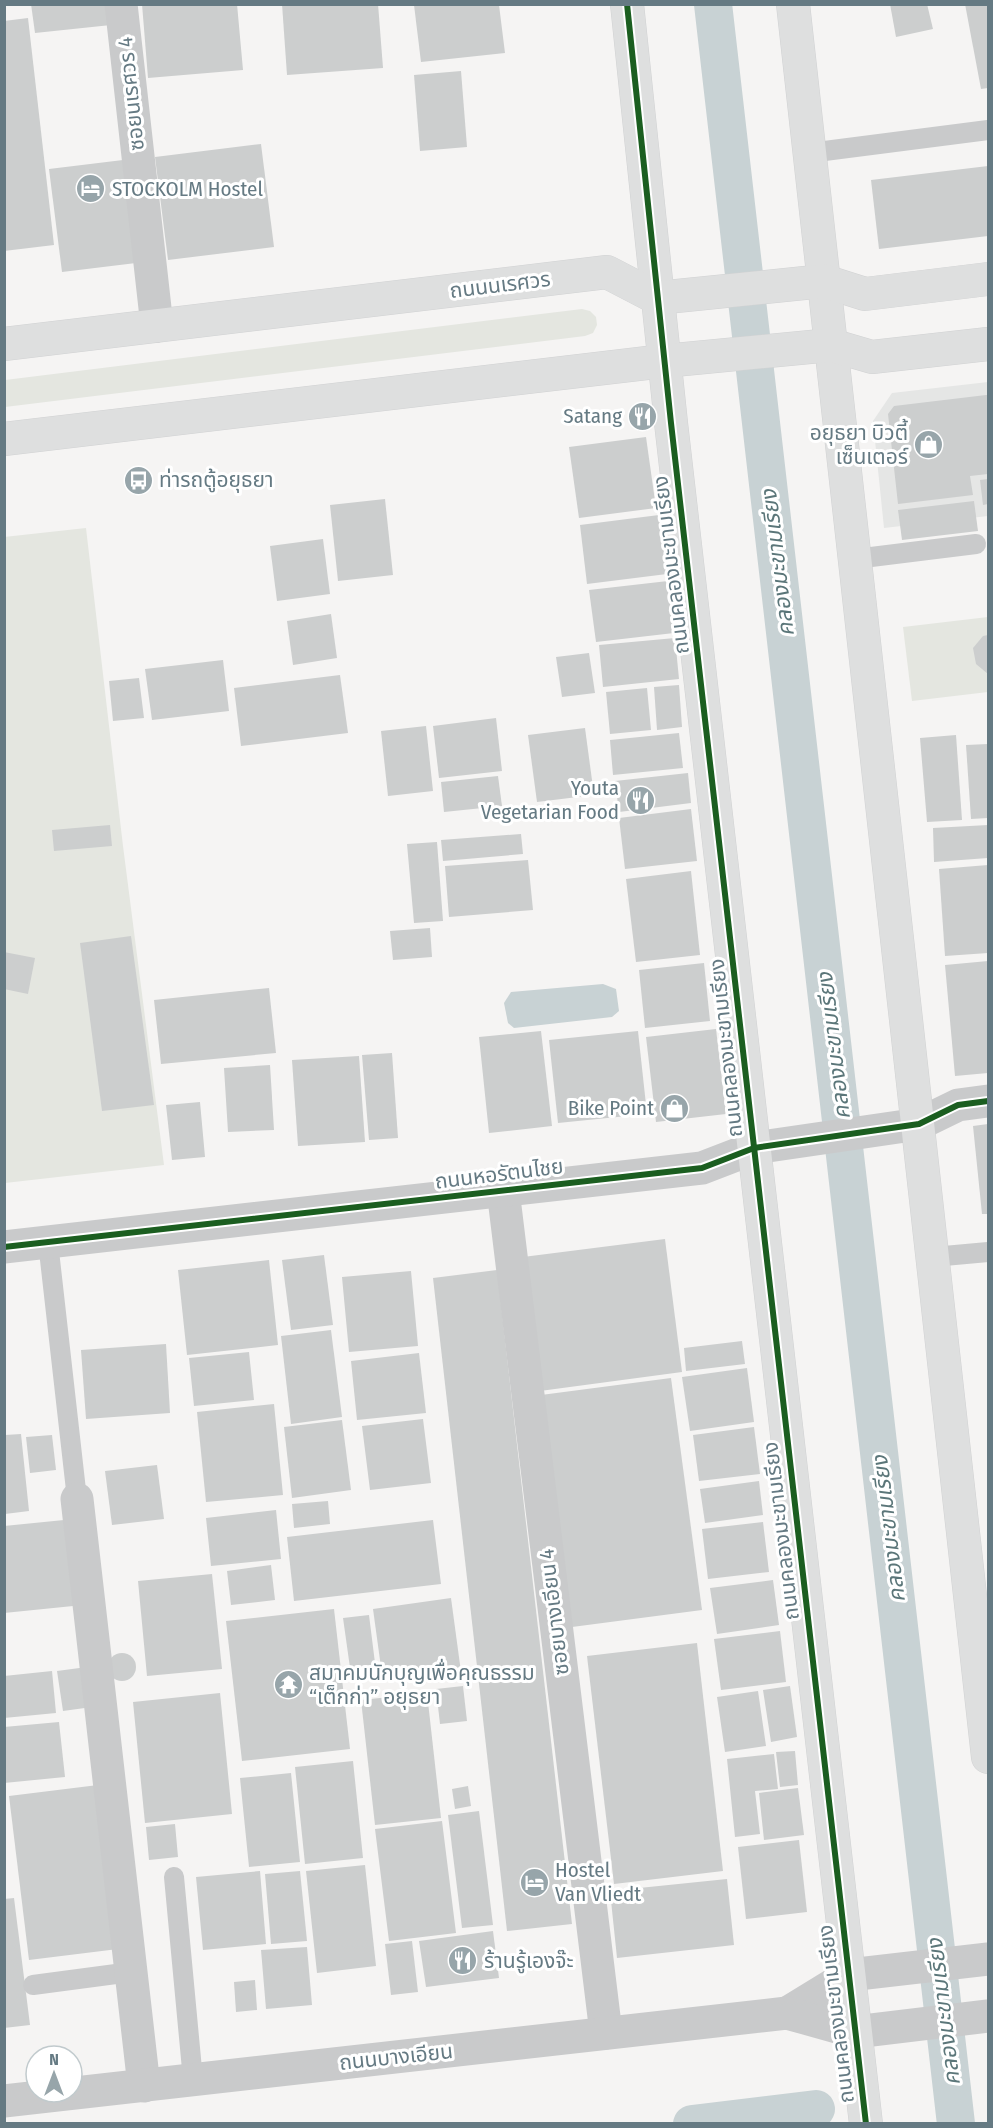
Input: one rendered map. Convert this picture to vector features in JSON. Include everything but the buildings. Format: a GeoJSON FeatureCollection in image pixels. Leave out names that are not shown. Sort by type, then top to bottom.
{"type":"FeatureCollection","features":[{"type":"Feature","properties":{"kind":"street","name":"ซอยนเรศวร 4"},"geometry":{"type":"LineString","coordinates":[[122,4],[157,326]]}},
{"type":"Feature","properties":{"kind":"street","name":"ถนนคลองมะขามเรียง"},"geometry":{"type":"LineString","coordinates":[[627,4],[664,361],[866,2124]]}},
{"type":"Feature","properties":{"kind":"street"},"geometry":{"type":"LineString","coordinates":[[793,4],[988,1757]]}},
{"type":"Feature","properties":{"kind":"street","name":"ถนนนเรศวร"},"geometry":{"type":"LineString","coordinates":[[4,344],[607,272],[657,298]]}},
{"type":"Feature","properties":{"kind":"street"},"geometry":{"type":"LineString","coordinates":[[657,298],[824,281],[865,294],[988,279]]}},
{"type":"Feature","properties":{"kind":"street"},"geometry":{"type":"LineString","coordinates":[[4,439],[664,361],[831,345],[872,357],[988,344]]}},
{"type":"Feature","properties":{"kind":"street","name":"ถนนหอรัตนไชย"},"geometry":{"type":"LineString","coordinates":[[4,1246],[702,1168],[753,1148],[918,1124],[958,1105],[988,1101]]}},
{"type":"Feature","properties":{"kind":"street","name":"ซอยบางเอียน 4"},"geometry":{"type":"LineString","coordinates":[[503,1190],[606,2034]]}},
{"type":"Feature","properties":{"kind":"street"},"geometry":{"type":"LineString","coordinates":[[77,1499],[144,2085]]}},
{"type":"Feature","properties":{"kind":"street","name":"ถนนบางเอียน"},"geometry":{"type":"LineString","coordinates":[[787,2013],[849,1976],[982,1960]]}},
{"type":"Feature","properties":{"kind":"street","name":"ถนนบางเอียน"},"geometry":{"type":"LineString","coordinates":[[4,2102],[787,2013],[855,2032],[985,2016]]}},
{"type":"Feature","properties":{"kind":"lane"},"geometry":{"type":"LineString","coordinates":[[810,153],[988,130]]}},
{"type":"Feature","properties":{"kind":"lane"},"geometry":{"type":"LineString","coordinates":[[855,559],[976,544]]}},
{"type":"Feature","properties":{"kind":"lane"},"geometry":{"type":"LineString","coordinates":[[48,1242],[77,1499]]}},
{"type":"Feature","properties":{"kind":"lane"},"geometry":{"type":"LineString","coordinates":[[933,1257],[988,1252]]}},
{"type":"Feature","properties":{"kind":"lane"},"geometry":{"type":"LineString","coordinates":[[174,1877],[193,2080]]}},
{"type":"Feature","properties":{"kind":"lane"},"geometry":{"type":"LineString","coordinates":[[33,1985],[131,1972]]}},
{"type":"Feature","properties":{"kind":"shaded area"},"geometry":{"type":"Polygon","coordinates":[[[582,309],[590,311],[596,317],[597,325],[593,333],[585,336],[5,407],[5,380],[582,309]]]}},
{"type":"Feature","properties":{"kind":"shaded area"},"geometry":{"type":"Polygon","coordinates":[[[988,382],[988,516],[884,528],[873,421],[892,393],[988,382]]]}},
{"type":"Feature","properties":{"kind":"shaded area"},"geometry":{"type":"Polygon","coordinates":[[[86,528],[123,846],[164,1165],[5,1183],[4,537],[86,528]]]}},
{"type":"Feature","properties":{"kind":"shaded area"},"geometry":{"type":"Polygon","coordinates":[[[988,617],[988,692],[912,701],[903,627],[988,617]]]}},
{"type":"Feature","properties":{"kind":"shaded area"},"geometry":{"type":"Polygon","coordinates":[[[603,984],[616,989],[619,1011],[612,1017],[514,1028],[508,1023],[504,1003],[511,992],[603,984]]]}},
{"type":"Feature","properties":{"kind":"waterway","name":"คลองมะขามเรียง"},"geometry":{"type":"LineString","coordinates":[[713,4],[956,2124]]}},
{"type":"Feature","properties":{"kind":"waterway"},"geometry":{"type":"LineString","coordinates":[[692,2124],[816,2109]]}},
{"type":"Feature","properties":{"kind":"cycle path"},"geometry":{"type":"LineString","coordinates":[[627,4],[671,423],[866,2124]]}},
{"type":"Feature","properties":{"kind":"cycle path"},"geometry":{"type":"LineString","coordinates":[[4,1247],[702,1168],[754,1148],[919,1124],[958,1105],[988,1101]]}},
{"type":"Feature","properties":{"kind":"place","name":"STOCKOLM Hostel"},"geometry":{"type":"Point","coordinates":[91,189]}},
{"type":"Feature","properties":{"kind":"place","name":"Satang"},"geometry":{"type":"Point","coordinates":[643,416]}},
{"type":"Feature","properties":{"kind":"place","name":"อยุธยา บิวตี้ เซ็นเตอร์"},"geometry":{"type":"Point","coordinates":[929,445]}},
{"type":"Feature","properties":{"kind":"place","name":"ท่ารถตู้อยุธยา"},"geometry":{"type":"Point","coordinates":[138,480]}},
{"type":"Feature","properties":{"kind":"place","name":"Youta Vegetarian Food"},"geometry":{"type":"Point","coordinates":[640,800]}},
{"type":"Feature","properties":{"kind":"place","name":"Bike Point"},"geometry":{"type":"Point","coordinates":[675,1108]}},
{"type":"Feature","properties":{"kind":"place","name":"สมาคมนักบุญเพื่อคุณธรรม “เต็กก่า” อยุธยา"},"geometry":{"type":"Point","coordinates":[288,1685]}},
{"type":"Feature","properties":{"kind":"place","name":"Hostel Van Vliedt"},"geometry":{"type":"Point","coordinates":[534,1882]}},
{"type":"Feature","properties":{"kind":"place","name":"ร้านรู้เองจ๊ะ"},"geometry":{"type":"Point","coordinates":[463,1961]}}]}
